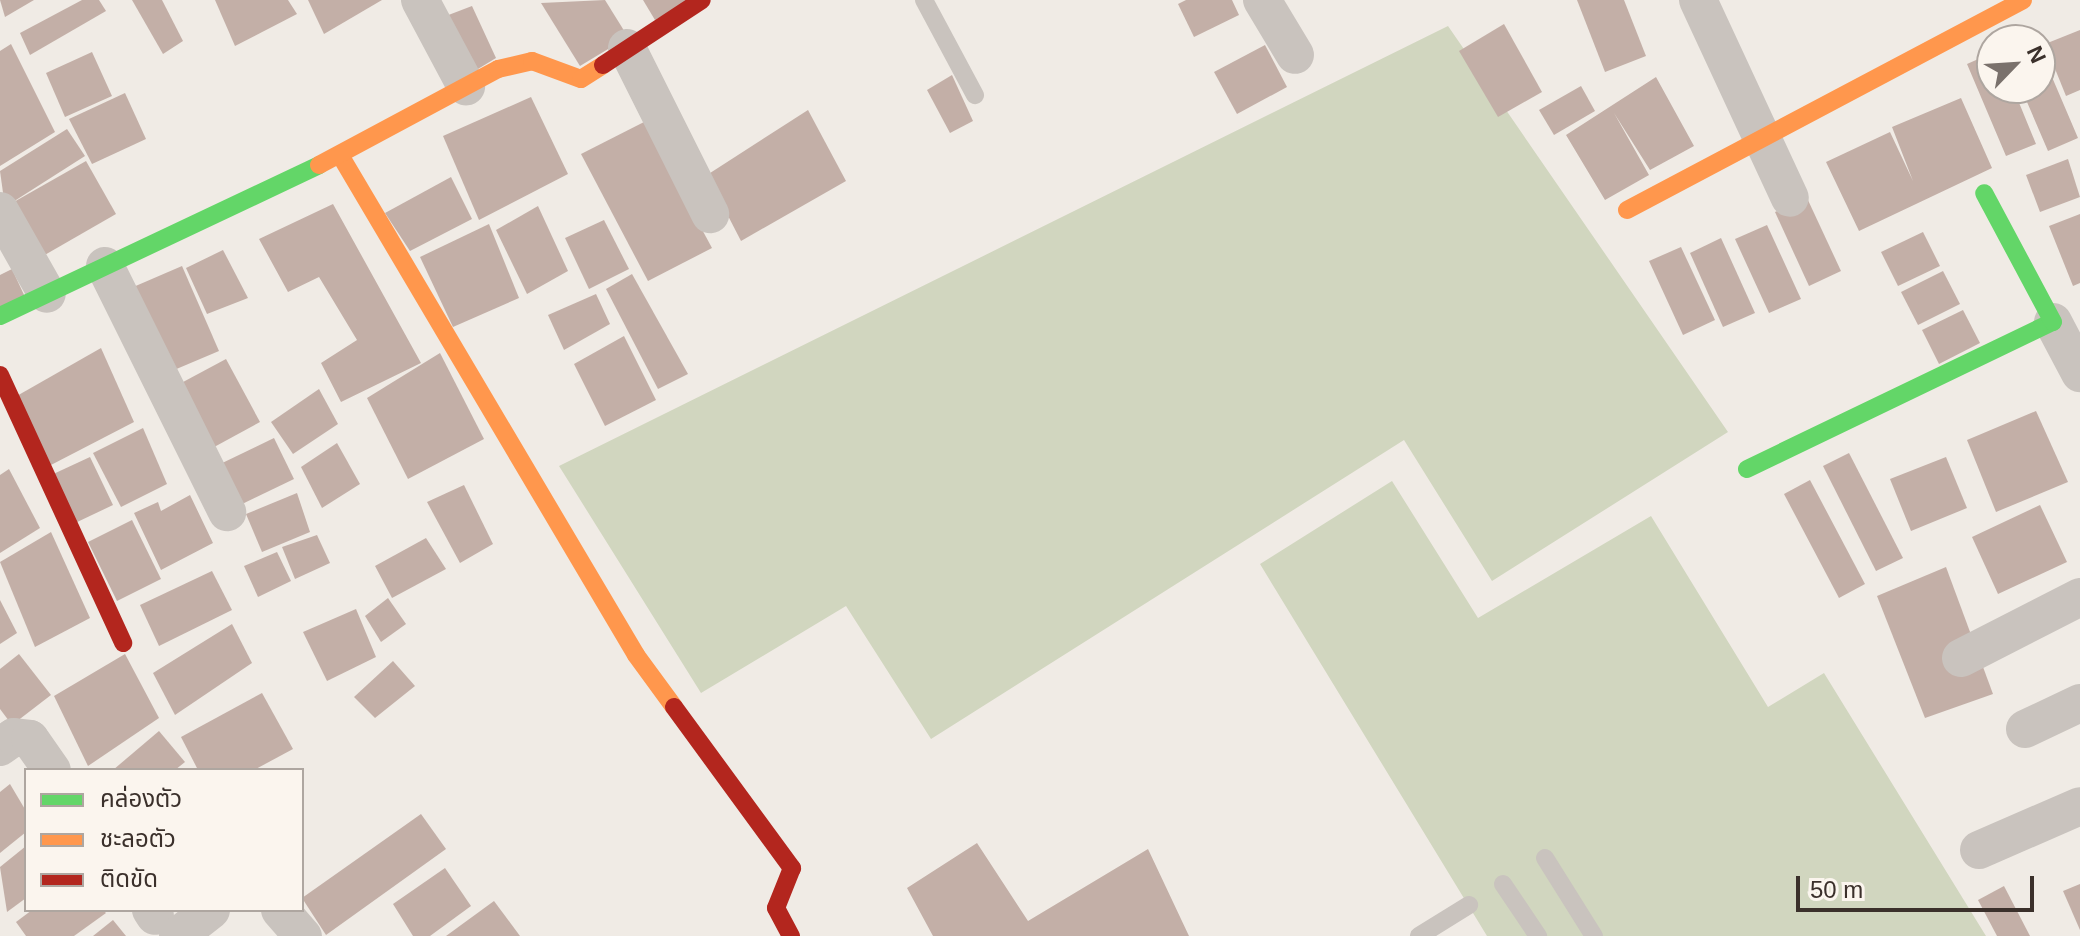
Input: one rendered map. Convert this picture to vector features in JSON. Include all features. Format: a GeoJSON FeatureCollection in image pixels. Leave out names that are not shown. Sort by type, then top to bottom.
{"type":"FeatureCollection","features":[{"type":"Feature","properties":{"kind":"street"},"geometry":{"type":"LineString","coordinates":[[420,0],[466,86]]}},
{"type":"Feature","properties":{"kind":"street"},"geometry":{"type":"LineString","coordinates":[[0,316],[340,155],[466,86],[532,61],[581,79],[702,0]]}},
{"type":"Feature","properties":{"kind":"street"},"geometry":{"type":"LineString","coordinates":[[1262,0],[1295,55]]}},
{"type":"Feature","properties":{"kind":"street"},"geometry":{"type":"LineString","coordinates":[[1698,0],[1790,198]]}},
{"type":"Feature","properties":{"kind":"street"},"geometry":{"type":"LineString","coordinates":[[1627,210],[1760,136],[2023,0]]}},
{"type":"Feature","properties":{"kind":"street"},"geometry":{"type":"LineString","coordinates":[[627,48],[710,214]]}},
{"type":"Feature","properties":{"kind":"street"},"geometry":{"type":"LineString","coordinates":[[340,155],[636,655],[792,868],[776,908],[791,936]]}},
{"type":"Feature","properties":{"kind":"street"},"geometry":{"type":"LineString","coordinates":[[1984,193],[2080,373]]}},
{"type":"Feature","properties":{"kind":"street"},"geometry":{"type":"LineString","coordinates":[[0,211],[47,294]]}},
{"type":"Feature","properties":{"kind":"street"},"geometry":{"type":"LineString","coordinates":[[105,266],[227,512]]}},
{"type":"Feature","properties":{"kind":"street"},"geometry":{"type":"LineString","coordinates":[[1747,469],[2053,322]]}},
{"type":"Feature","properties":{"kind":"street"},"geometry":{"type":"LineString","coordinates":[[0,375],[123,643]]}},
{"type":"Feature","properties":{"kind":"street"},"geometry":{"type":"LineString","coordinates":[[1961,658],[2080,597]]}},
{"type":"Feature","properties":{"kind":"street"},"geometry":{"type":"LineString","coordinates":[[2025,729],[2080,703]]}},
{"type":"Feature","properties":{"kind":"street"},"geometry":{"type":"LineString","coordinates":[[0,747],[14,737],[30,739],[51,768]]}},
{"type":"Feature","properties":{"kind":"street"},"geometry":{"type":"LineString","coordinates":[[1979,850],[2080,806]]}},
{"type":"Feature","properties":{"kind":"street"},"geometry":{"type":"LineString","coordinates":[[161,921],[202,912]]}},
{"type":"Feature","properties":{"kind":"street"},"geometry":{"type":"LineString","coordinates":[[282,912],[303,936]]}},
{"type":"Feature","properties":{"kind":"lane"},"geometry":{"type":"LineString","coordinates":[[924,0],[975,95]]}},
{"type":"Feature","properties":{"kind":"lane"},"geometry":{"type":"LineString","coordinates":[[1545,858],[1594,936]]}},
{"type":"Feature","properties":{"kind":"lane"},"geometry":{"type":"LineString","coordinates":[[1503,884],[1538,936]]}},
{"type":"Feature","properties":{"kind":"lane"},"geometry":{"type":"LineString","coordinates":[[1419,936],[1469,905]]}},
{"type":"Feature","properties":{"kind":"green space"},"geometry":{"type":"Polygon","coordinates":[[[1448,26],[1728,432],[1492,581],[1404,440],[931,739],[846,606],[701,693],[559,466],[1448,26]]]}},
{"type":"Feature","properties":{"kind":"green space"},"geometry":{"type":"Polygon","coordinates":[[[1392,481],[1478,618],[1651,516],[1768,707],[1824,673],[1986,936],[1487,936],[1260,564],[1392,481]]]}},
{"type":"Feature","properties":{"kind":"building"},"geometry":{"type":"Polygon","coordinates":[[[0,0],[34,0],[5,17],[0,0]]]}},
{"type":"Feature","properties":{"kind":"building"},"geometry":{"type":"Polygon","coordinates":[[[82,0],[99,0],[106,11],[30,55],[20,33],[82,0]]]}},
{"type":"Feature","properties":{"kind":"building"},"geometry":{"type":"Polygon","coordinates":[[[132,0],[162,0],[183,41],[163,54],[132,0]]]}},
{"type":"Feature","properties":{"kind":"building"},"geometry":{"type":"Polygon","coordinates":[[[215,0],[288,0],[297,14],[235,46],[215,0]]]}},
{"type":"Feature","properties":{"kind":"building"},"geometry":{"type":"Polygon","coordinates":[[[308,0],[382,0],[324,34],[308,0]]]}},
{"type":"Feature","properties":{"kind":"building"},"geometry":{"type":"Polygon","coordinates":[[[605,0],[628,37],[580,66],[541,3],[605,0]]]}},
{"type":"Feature","properties":{"kind":"building"},"geometry":{"type":"Polygon","coordinates":[[[643,0],[691,0],[655,20],[643,0]]]}},
{"type":"Feature","properties":{"kind":"building"},"geometry":{"type":"Polygon","coordinates":[[[1186,0],[1232,0],[1239,15],[1194,37],[1178,4],[1186,0]]]}},
{"type":"Feature","properties":{"kind":"building"},"geometry":{"type":"Polygon","coordinates":[[[1577,0],[1624,0],[1646,56],[1605,72],[1577,0]]]}},
{"type":"Feature","properties":{"kind":"building"},"geometry":{"type":"Polygon","coordinates":[[[472,6],[496,58],[468,75],[438,19],[472,6]]]}},
{"type":"Feature","properties":{"kind":"building"},"geometry":{"type":"Polygon","coordinates":[[[1504,24],[1542,92],[1498,117],[1459,51],[1504,24]]]}},
{"type":"Feature","properties":{"kind":"building"},"geometry":{"type":"Polygon","coordinates":[[[2080,30],[2080,90],[2066,96],[2056,71],[2056,40],[2080,30]]]}},
{"type":"Feature","properties":{"kind":"building"},"geometry":{"type":"Polygon","coordinates":[[[11,44],[55,132],[0,166],[0,51],[11,44]]]}},
{"type":"Feature","properties":{"kind":"building"},"geometry":{"type":"Polygon","coordinates":[[[1265,45],[1287,87],[1237,114],[1214,72],[1265,45]]]}},
{"type":"Feature","properties":{"kind":"building"},"geometry":{"type":"Polygon","coordinates":[[[92,52],[112,96],[65,117],[46,73],[92,52]]]}},
{"type":"Feature","properties":{"kind":"building"},"geometry":{"type":"Polygon","coordinates":[[[1976,60],[1976,85],[1967,64],[1976,60]]]}},
{"type":"Feature","properties":{"kind":"building"},"geometry":{"type":"Polygon","coordinates":[[[952,75],[973,121],[950,133],[927,90],[952,75]]]}},
{"type":"Feature","properties":{"kind":"building"},"geometry":{"type":"Polygon","coordinates":[[[1656,77],[1694,146],[1650,170],[1614,113],[1649,175],[1605,200],[1566,135],[1656,77]]]}},
{"type":"Feature","properties":{"kind":"building"},"geometry":{"type":"Polygon","coordinates":[[[1581,86],[1595,111],[1554,135],[1539,110],[1581,86]]]}},
{"type":"Feature","properties":{"kind":"building"},"geometry":{"type":"Polygon","coordinates":[[[2056,86],[2078,138],[2048,151],[2028,104],[2056,104],[2056,86]]]}},
{"type":"Feature","properties":{"kind":"building"},"geometry":{"type":"Polygon","coordinates":[[[125,93],[146,139],[92,164],[69,119],[125,93]]]}},
{"type":"Feature","properties":{"kind":"building"},"geometry":{"type":"Polygon","coordinates":[[[531,97],[568,174],[479,220],[443,136],[531,97]]]}},
{"type":"Feature","properties":{"kind":"building"},"geometry":{"type":"Polygon","coordinates":[[[1961,98],[1992,168],[1859,231],[1826,162],[1890,132],[1913,181],[1892,127],[1961,98]]]}},
{"type":"Feature","properties":{"kind":"building"},"geometry":{"type":"Polygon","coordinates":[[[1984,104],[2020,104],[2036,144],[2006,156],[1984,104]]]}},
{"type":"Feature","properties":{"kind":"building"},"geometry":{"type":"Polygon","coordinates":[[[808,110],[846,181],[741,241],[707,175],[808,110]]]}},
{"type":"Feature","properties":{"kind":"building"},"geometry":{"type":"Polygon","coordinates":[[[644,122],[712,248],[648,281],[581,154],[644,122]]]}},
{"type":"Feature","properties":{"kind":"building"},"geometry":{"type":"Polygon","coordinates":[[[67,129],[85,156],[5,207],[0,171],[67,129]]]}},
{"type":"Feature","properties":{"kind":"building"},"geometry":{"type":"Polygon","coordinates":[[[2068,159],[2080,197],[2040,212],[2026,175],[2068,159]]]}},
{"type":"Feature","properties":{"kind":"building"},"geometry":{"type":"Polygon","coordinates":[[[86,161],[116,214],[36,260],[5,207],[86,161]]]}},
{"type":"Feature","properties":{"kind":"building"},"geometry":{"type":"Polygon","coordinates":[[[451,177],[472,219],[410,251],[385,213],[451,177]]]}},
{"type":"Feature","properties":{"kind":"building"},"geometry":{"type":"Polygon","coordinates":[[[1807,198],[1841,271],[1809,286],[1775,212],[1807,198]]]}},
{"type":"Feature","properties":{"kind":"building"},"geometry":{"type":"Polygon","coordinates":[[[333,204],[421,363],[341,402],[321,363],[357,340],[319,277],[288,292],[259,239],[333,204]]]}},
{"type":"Feature","properties":{"kind":"building"},"geometry":{"type":"Polygon","coordinates":[[[538,206],[568,271],[527,294],[496,230],[538,206]]]}},
{"type":"Feature","properties":{"kind":"building"},"geometry":{"type":"Polygon","coordinates":[[[2080,214],[2080,283],[2073,286],[2049,226],[2080,214]]]}},
{"type":"Feature","properties":{"kind":"building"},"geometry":{"type":"Polygon","coordinates":[[[604,220],[629,269],[589,289],[565,238],[604,220]]]}},
{"type":"Feature","properties":{"kind":"building"},"geometry":{"type":"Polygon","coordinates":[[[489,224],[519,298],[453,327],[420,257],[489,224]]]}},
{"type":"Feature","properties":{"kind":"building"},"geometry":{"type":"Polygon","coordinates":[[[1767,225],[1801,299],[1769,313],[1735,239],[1767,225]]]}},
{"type":"Feature","properties":{"kind":"building"},"geometry":{"type":"Polygon","coordinates":[[[1923,232],[1940,266],[1898,286],[1881,252],[1923,232]]]}},
{"type":"Feature","properties":{"kind":"building"},"geometry":{"type":"Polygon","coordinates":[[[1721,238],[1755,313],[1723,327],[1690,253],[1721,238]]]}},
{"type":"Feature","properties":{"kind":"building"},"geometry":{"type":"Polygon","coordinates":[[[1681,247],[1715,320],[1683,335],[1649,261],[1681,247]]]}},
{"type":"Feature","properties":{"kind":"building"},"geometry":{"type":"Polygon","coordinates":[[[223,250],[248,298],[207,314],[186,268],[223,250]]]}},
{"type":"Feature","properties":{"kind":"building"},"geometry":{"type":"Polygon","coordinates":[[[182,266],[219,351],[167,373],[131,288],[182,266]]]}},
{"type":"Feature","properties":{"kind":"building"},"geometry":{"type":"Polygon","coordinates":[[[12,269],[25,297],[0,309],[0,275],[12,269]]]}},
{"type":"Feature","properties":{"kind":"building"},"geometry":{"type":"Polygon","coordinates":[[[1943,271],[1960,304],[1918,325],[1901,292],[1943,271]]]}},
{"type":"Feature","properties":{"kind":"building"},"geometry":{"type":"Polygon","coordinates":[[[632,274],[688,374],[658,389],[606,289],[632,274]]]}},
{"type":"Feature","properties":{"kind":"building"},"geometry":{"type":"Polygon","coordinates":[[[596,294],[610,324],[564,350],[548,315],[596,294]]]}},
{"type":"Feature","properties":{"kind":"building"},"geometry":{"type":"Polygon","coordinates":[[[1963,310],[1980,343],[1939,364],[1922,330],[1963,310]]]}},
{"type":"Feature","properties":{"kind":"building"},"geometry":{"type":"Polygon","coordinates":[[[624,336],[656,400],[605,426],[574,364],[624,336]]]}},
{"type":"Feature","properties":{"kind":"building"},"geometry":{"type":"Polygon","coordinates":[[[101,348],[134,422],[49,466],[15,397],[101,348]]]}},
{"type":"Feature","properties":{"kind":"building"},"geometry":{"type":"Polygon","coordinates":[[[440,353],[484,439],[408,479],[367,398],[440,353]]]}},
{"type":"Feature","properties":{"kind":"building"},"geometry":{"type":"Polygon","coordinates":[[[226,359],[260,422],[205,452],[170,389],[226,359]]]}},
{"type":"Feature","properties":{"kind":"building"},"geometry":{"type":"Polygon","coordinates":[[[319,389],[338,424],[293,454],[271,422],[319,389]]]}},
{"type":"Feature","properties":{"kind":"building"},"geometry":{"type":"Polygon","coordinates":[[[2036,411],[2068,482],[1996,512],[1967,440],[2036,411]]]}},
{"type":"Feature","properties":{"kind":"building"},"geometry":{"type":"Polygon","coordinates":[[[143,428],[167,484],[121,507],[93,453],[143,428]]]}},
{"type":"Feature","properties":{"kind":"building"},"geometry":{"type":"Polygon","coordinates":[[[274,438],[294,479],[234,508],[214,467],[274,438]]]}},
{"type":"Feature","properties":{"kind":"building"},"geometry":{"type":"Polygon","coordinates":[[[337,443],[360,484],[322,508],[301,467],[337,443]]]}},
{"type":"Feature","properties":{"kind":"building"},"geometry":{"type":"Polygon","coordinates":[[[1849,453],[1903,558],[1876,571],[1823,466],[1849,453]]]}},
{"type":"Feature","properties":{"kind":"building"},"geometry":{"type":"Polygon","coordinates":[[[90,457],[113,505],[73,524],[49,476],[90,457]]]}},
{"type":"Feature","properties":{"kind":"building"},"geometry":{"type":"Polygon","coordinates":[[[1946,457],[1967,508],[1911,531],[1890,479],[1946,457]]]}},
{"type":"Feature","properties":{"kind":"building"},"geometry":{"type":"Polygon","coordinates":[[[9,469],[40,528],[0,553],[0,475],[9,469]]]}},
{"type":"Feature","properties":{"kind":"building"},"geometry":{"type":"Polygon","coordinates":[[[1810,480],[1865,584],[1839,598],[1784,494],[1810,480]]]}},
{"type":"Feature","properties":{"kind":"building"},"geometry":{"type":"Polygon","coordinates":[[[464,485],[493,544],[460,563],[427,502],[464,485]]]}},
{"type":"Feature","properties":{"kind":"building"},"geometry":{"type":"Polygon","coordinates":[[[297,493],[310,532],[262,552],[246,514],[297,493]]]}},
{"type":"Feature","properties":{"kind":"building"},"geometry":{"type":"Polygon","coordinates":[[[190,495],[213,543],[161,570],[134,513],[158,502],[161,511],[190,495]]]}},
{"type":"Feature","properties":{"kind":"building"},"geometry":{"type":"Polygon","coordinates":[[[2040,505],[2067,562],[1998,594],[1972,537],[2040,505]]]}},
{"type":"Feature","properties":{"kind":"building"},"geometry":{"type":"Polygon","coordinates":[[[132,520],[161,579],[117,601],[88,542],[132,520]]]}},
{"type":"Feature","properties":{"kind":"building"},"geometry":{"type":"Polygon","coordinates":[[[51,532],[90,618],[35,647],[0,562],[51,532]]]}},
{"type":"Feature","properties":{"kind":"building"},"geometry":{"type":"Polygon","coordinates":[[[317,535],[330,563],[295,579],[282,547],[317,535]]]}},
{"type":"Feature","properties":{"kind":"building"},"geometry":{"type":"Polygon","coordinates":[[[426,538],[446,569],[392,598],[375,566],[426,538]]]}},
{"type":"Feature","properties":{"kind":"building"},"geometry":{"type":"Polygon","coordinates":[[[277,552],[291,581],[258,597],[244,566],[277,552]]]}},
{"type":"Feature","properties":{"kind":"building"},"geometry":{"type":"Polygon","coordinates":[[[1946,567],[1993,694],[1925,718],[1877,596],[1946,567]]]}},
{"type":"Feature","properties":{"kind":"building"},"geometry":{"type":"Polygon","coordinates":[[[212,571],[232,610],[159,646],[140,605],[212,571]]]}},
{"type":"Feature","properties":{"kind":"building"},"geometry":{"type":"Polygon","coordinates":[[[388,598],[406,624],[381,642],[365,616],[388,598]]]}},
{"type":"Feature","properties":{"kind":"building"},"geometry":{"type":"Polygon","coordinates":[[[0,600],[17,633],[0,644],[0,600]]]}},
{"type":"Feature","properties":{"kind":"building"},"geometry":{"type":"Polygon","coordinates":[[[356,609],[376,657],[327,681],[303,632],[356,609]]]}},
{"type":"Feature","properties":{"kind":"building"},"geometry":{"type":"Polygon","coordinates":[[[232,624],[252,663],[175,715],[153,673],[232,624]]]}},
{"type":"Feature","properties":{"kind":"building"},"geometry":{"type":"Polygon","coordinates":[[[19,654],[51,695],[12,725],[0,709],[0,669],[19,654]]]}},
{"type":"Feature","properties":{"kind":"building"},"geometry":{"type":"Polygon","coordinates":[[[125,654],[159,718],[88,766],[54,696],[125,654]]]}},
{"type":"Feature","properties":{"kind":"building"},"geometry":{"type":"Polygon","coordinates":[[[393,661],[415,686],[375,718],[354,697],[393,661]]]}},
{"type":"Feature","properties":{"kind":"building"},"geometry":{"type":"Polygon","coordinates":[[[262,693],[293,749],[258,768],[197,768],[181,737],[262,693]]]}},
{"type":"Feature","properties":{"kind":"building"},"geometry":{"type":"Polygon","coordinates":[[[159,731],[185,762],[178,768],[115,768],[159,731]]]}},
{"type":"Feature","properties":{"kind":"building"},"geometry":{"type":"Polygon","coordinates":[[[10,784],[24,808],[24,834],[0,853],[0,792],[10,784]]]}},
{"type":"Feature","properties":{"kind":"building"},"geometry":{"type":"Polygon","coordinates":[[[421,814],[446,849],[326,935],[304,897],[421,814]]]}},
{"type":"Feature","properties":{"kind":"building"},"geometry":{"type":"Polygon","coordinates":[[[977,843],[1028,921],[1148,849],[1189,936],[933,936],[907,888],[977,843]]]}},
{"type":"Feature","properties":{"kind":"building"},"geometry":{"type":"Polygon","coordinates":[[[24,848],[24,899],[7,912],[0,867],[24,848]]]}},
{"type":"Feature","properties":{"kind":"building"},"geometry":{"type":"Polygon","coordinates":[[[445,868],[471,906],[430,936],[413,936],[393,904],[445,868]]]}},
{"type":"Feature","properties":{"kind":"building"},"geometry":{"type":"Polygon","coordinates":[[[2080,884],[2080,930],[2063,891],[2080,884]]]}},
{"type":"Feature","properties":{"kind":"building"},"geometry":{"type":"Polygon","coordinates":[[[2004,886],[2030,936],[1997,936],[1978,900],[2004,886]]]}},
{"type":"Feature","properties":{"kind":"building"},"geometry":{"type":"Polygon","coordinates":[[[494,901],[520,936],[446,936],[494,901]]]}},
{"type":"Feature","properties":{"kind":"building"},"geometry":{"type":"Polygon","coordinates":[[[29,912],[106,913],[74,936],[26,936],[16,922],[29,912]]]}},
{"type":"Feature","properties":{"kind":"building"},"geometry":{"type":"Polygon","coordinates":[[[113,920],[126,936],[93,936],[113,920]]]}},
{"type":"Feature","properties":{"kind":"traffic: fast"},"geometry":{"type":"LineString","coordinates":[[0,316],[319,165]]}},
{"type":"Feature","properties":{"kind":"traffic: fast"},"geometry":{"type":"LineString","coordinates":[[1747,469],[2053,322],[1984,193]]}},
{"type":"Feature","properties":{"kind":"traffic: slow"},"geometry":{"type":"LineString","coordinates":[[1627,210],[2023,0]]}},
{"type":"Feature","properties":{"kind":"traffic: slow"},"geometry":{"type":"LineString","coordinates":[[319,165],[498,69],[532,61],[581,79],[603,65]]}},
{"type":"Feature","properties":{"kind":"traffic: slow"},"geometry":{"type":"LineString","coordinates":[[340,155],[636,655],[674,707]]}},
{"type":"Feature","properties":{"kind":"traffic: jam"},"geometry":{"type":"LineString","coordinates":[[603,65],[702,0]]}},
{"type":"Feature","properties":{"kind":"traffic: jam"},"geometry":{"type":"LineString","coordinates":[[0,375],[123,643]]}},
{"type":"Feature","properties":{"kind":"traffic: jam"},"geometry":{"type":"LineString","coordinates":[[674,707],[792,868],[776,908],[791,936]]}}]}
